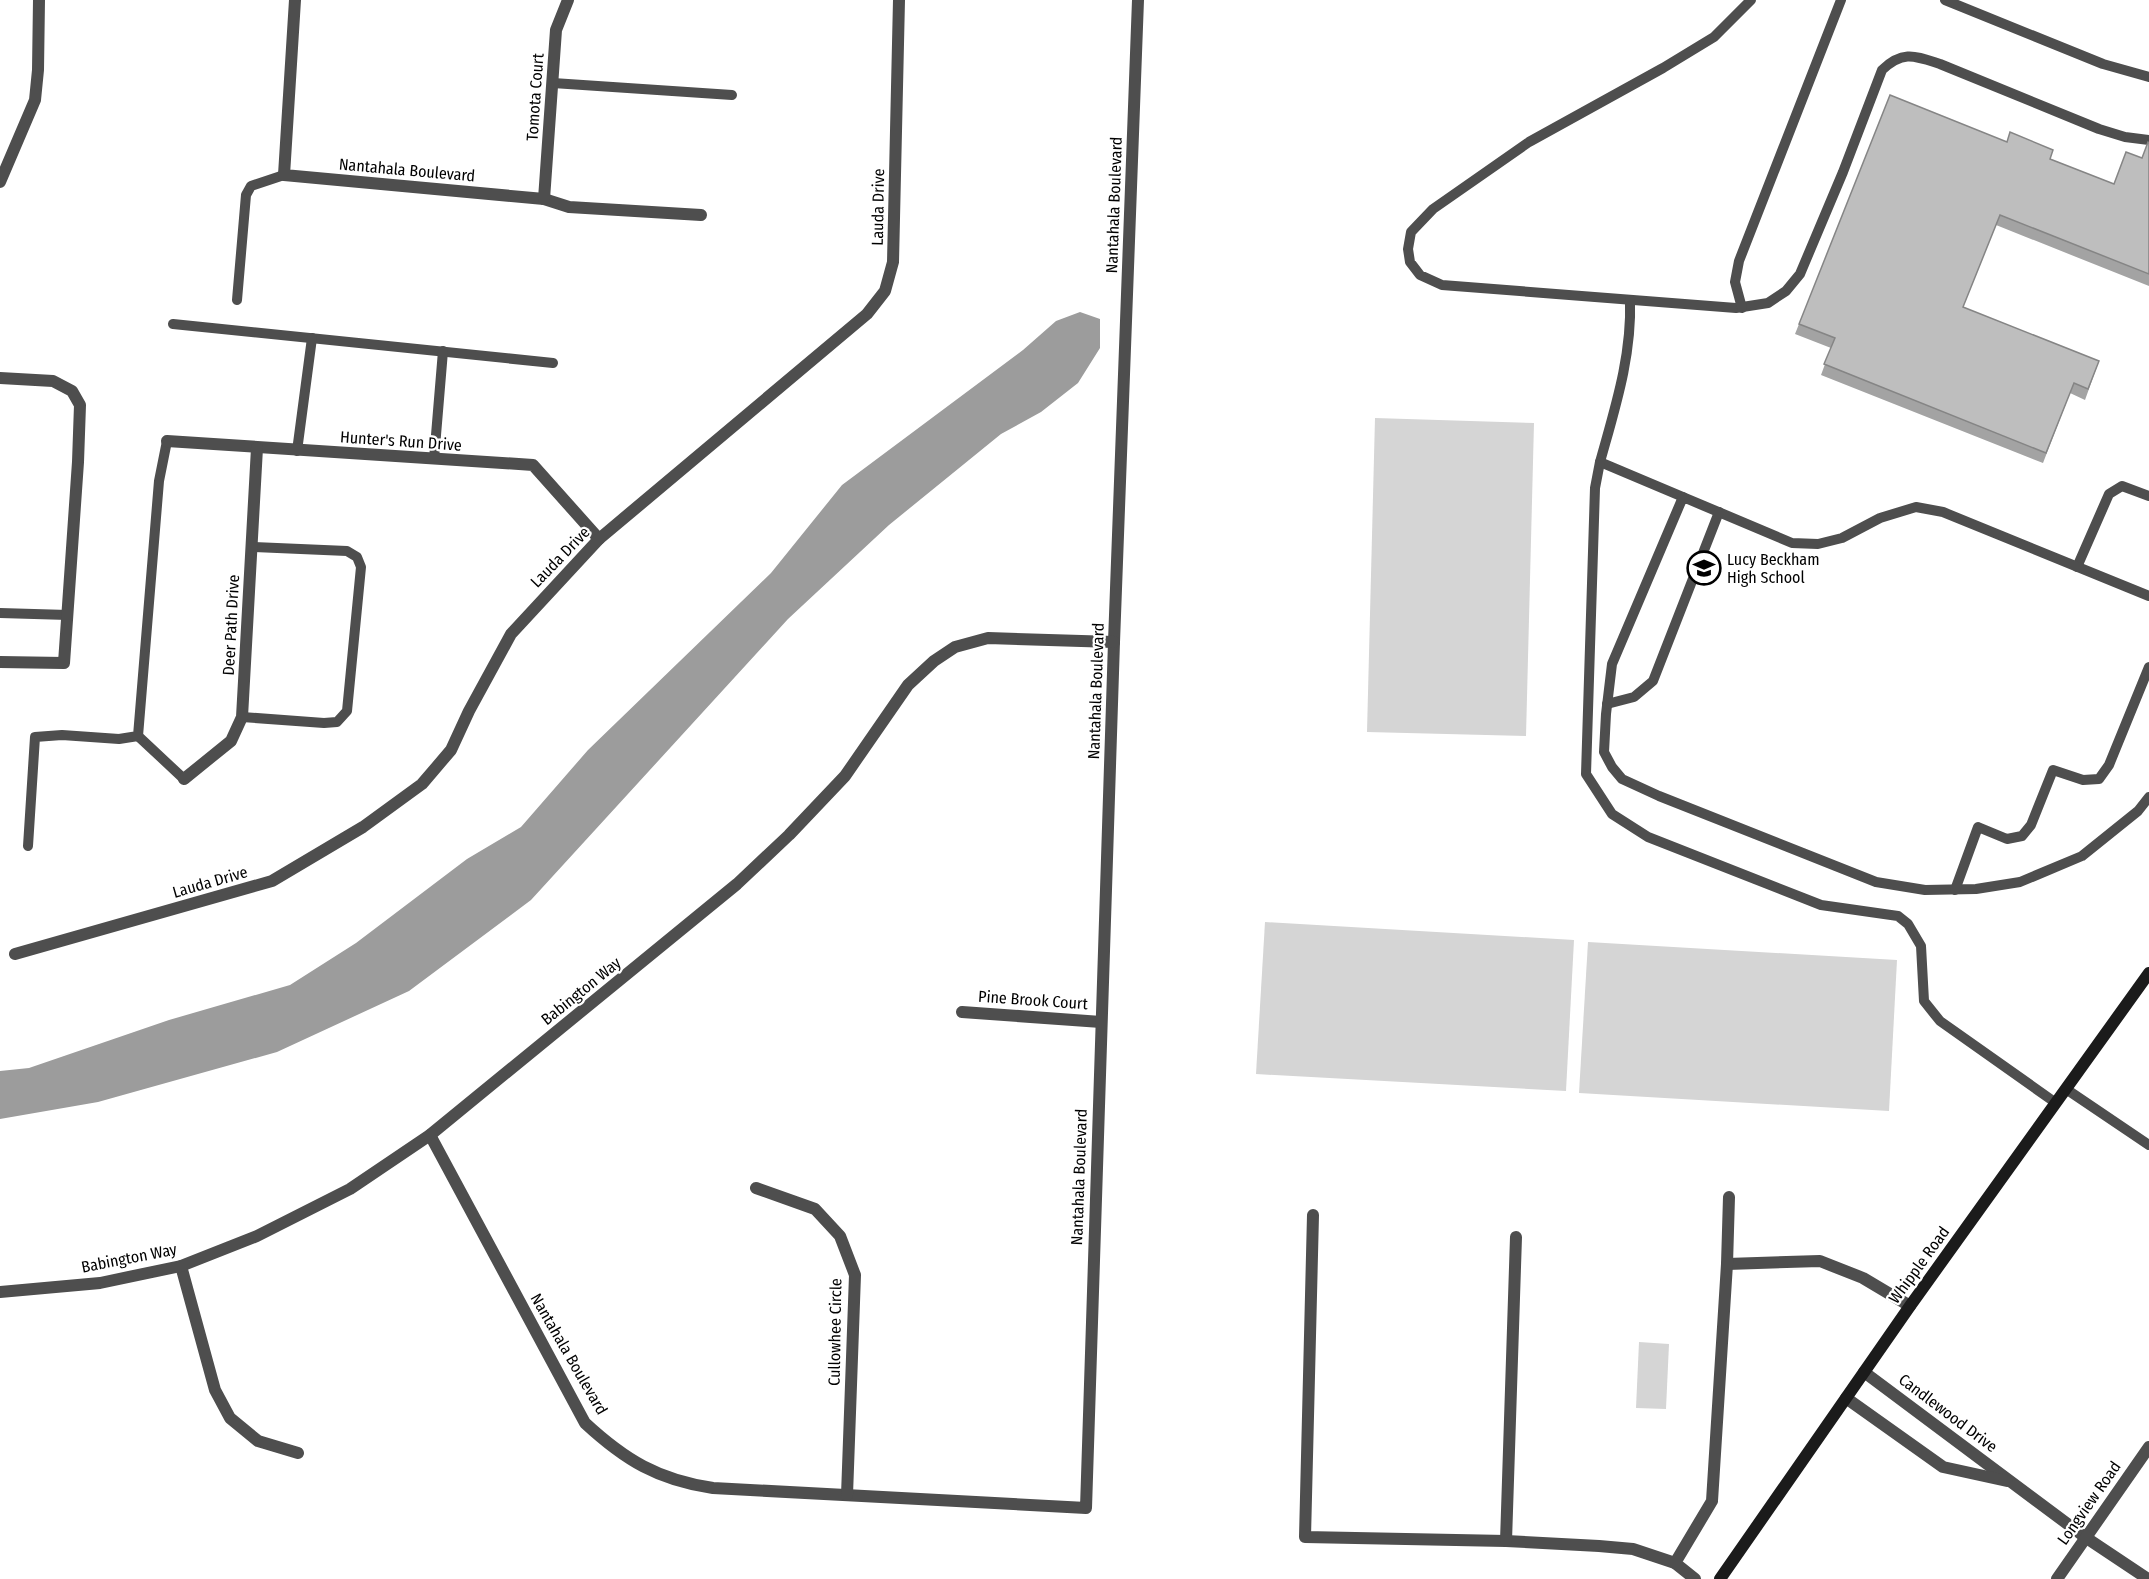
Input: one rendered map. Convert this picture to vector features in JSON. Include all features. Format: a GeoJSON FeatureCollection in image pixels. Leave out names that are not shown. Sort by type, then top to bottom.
{"type":"FeatureCollection","features":[{"type":"Feature","properties":{"kind":"main road","name":"Whipple Road"},"geometry":{"type":"LineString","coordinates":[[1720,1579],[1910,1306],[2149,973]]}},
{"type":"Feature","properties":{"kind":"street"},"geometry":{"type":"LineString","coordinates":[[0,182],[35,100],[39,0]]}},
{"type":"Feature","properties":{"kind":"street"},"geometry":{"type":"LineString","coordinates":[[284,175],[295,0]]}},
{"type":"Feature","properties":{"kind":"street","name":"Tomota Court"},"geometry":{"type":"LineString","coordinates":[[544,199],[556,30],[568,0]]}},
{"type":"Feature","properties":{"kind":"street","name":"Lauda Drive"},"geometry":{"type":"LineString","coordinates":[[15,954],[272,881],[363,827],[422,784],[451,750],[469,711],[511,634],[599,539],[867,314],[885,291],[893,262],[899,0]]}},
{"type":"Feature","properties":{"kind":"street","name":"Nantahala Boulevard"},"geometry":{"type":"LineString","coordinates":[[430,1135],[585,1423],[628,1458],[683,1484],[713,1488],[1086,1508],[1114,642],[1138,0]]}},
{"type":"Feature","properties":{"kind":"street","name":"Nantahala Boulevard"},"geometry":{"type":"LineString","coordinates":[[284,175],[544,199],[569,207],[701,215]]}},
{"type":"Feature","properties":{"kind":"street"},"geometry":{"type":"LineString","coordinates":[[0,378],[53,381],[72,391],[80,405],[64,663],[0,662]]}},
{"type":"Feature","properties":{"kind":"street","name":"Hunter's Run Drive"},"geometry":{"type":"LineString","coordinates":[[167,441],[533,465],[599,539]]}},
{"type":"Feature","properties":{"kind":"street","name":"Deer Path Drive"},"geometry":{"type":"LineString","coordinates":[[184,779],[231,741],[242,717],[257,448]]}},
{"type":"Feature","properties":{"kind":"street","name":"Babington Way"},"geometry":{"type":"LineString","coordinates":[[0,1292],[100,1283],[181,1266],[257,1236],[350,1189],[430,1135],[684,929],[763,860],[846,776],[908,685],[934,661],[955,647],[988,638],[1114,642]]}},
{"type":"Feature","properties":{"kind":"street","name":"Pine Brook Court"},"geometry":{"type":"LineString","coordinates":[[962,1012],[1101,1022]]}},
{"type":"Feature","properties":{"kind":"street","name":"Cullowhee Circle"},"geometry":{"type":"LineString","coordinates":[[756,1188],[815,1209],[840,1236],[855,1275],[847,1495]]}},
{"type":"Feature","properties":{"kind":"street"},"geometry":{"type":"LineString","coordinates":[[1675,1563],[1712,1501],[1729,1197]]}},
{"type":"Feature","properties":{"kind":"street"},"geometry":{"type":"LineString","coordinates":[[1313,1215],[1305,1537],[1506,1541],[1633,1549],[1675,1563],[1695,1579]]}},
{"type":"Feature","properties":{"kind":"street"},"geometry":{"type":"LineString","coordinates":[[1506,1541],[1516,1237]]}},
{"type":"Feature","properties":{"kind":"street"},"geometry":{"type":"LineString","coordinates":[[1727,1264],[1820,1261],[1863,1278],[1910,1306]]}},
{"type":"Feature","properties":{"kind":"street"},"geometry":{"type":"LineString","coordinates":[[181,1266],[215,1390],[230,1418],[258,1441],[298,1454]]}},
{"type":"Feature","properties":{"kind":"street","name":"Candlewood Drive"},"geometry":{"type":"LineString","coordinates":[[1864,1371],[2085,1537],[2148,1579]]}},
{"type":"Feature","properties":{"kind":"street","name":"Candlewood Drive"},"geometry":{"type":"LineString","coordinates":[[1846,1398],[1943,1467],[2011,1482]]}},
{"type":"Feature","properties":{"kind":"street","name":"Longview Road"},"geometry":{"type":"LineString","coordinates":[[2057,1579],[2149,1447]]}},
{"type":"Feature","properties":{"kind":"lane"},"geometry":{"type":"LineString","coordinates":[[1751,0],[1714,36],[1663,68],[1529,142],[1433,209],[1412,232],[1408,249],[1410,262],[1420,275],[1442,285],[1742,308],[1768,303],[1786,291],[1800,274],[1843,172],[1882,70],[1893,59],[1917,56],[2098,129],[2125,137],[2149,140]]}},
{"type":"Feature","properties":{"kind":"lane"},"geometry":{"type":"LineString","coordinates":[[1742,308],[1735,282],[1739,261],[1841,0]]}},
{"type":"Feature","properties":{"kind":"lane"},"geometry":{"type":"LineString","coordinates":[[1945,0],[2103,64],[2149,77]]}},
{"type":"Feature","properties":{"kind":"lane"},"geometry":{"type":"LineString","coordinates":[[552,83],[732,95]]}},
{"type":"Feature","properties":{"kind":"lane"},"geometry":{"type":"LineString","coordinates":[[237,300],[246,195],[251,186],[284,175]]}},
{"type":"Feature","properties":{"kind":"lane"},"geometry":{"type":"LineString","coordinates":[[1630,300],[1631,324],[1625,369],[1595,488],[1586,774],[1612,814],[1648,837],[1821,905],[1898,916],[1908,924],[1921,946],[1924,1001],[1940,1021],[2056,1103]]}},
{"type":"Feature","properties":{"kind":"lane"},"geometry":{"type":"LineString","coordinates":[[173,324],[553,363]]}},
{"type":"Feature","properties":{"kind":"lane"},"geometry":{"type":"LineString","coordinates":[[297,451],[312,338]]}},
{"type":"Feature","properties":{"kind":"lane"},"geometry":{"type":"LineString","coordinates":[[434,459],[443,351]]}},
{"type":"Feature","properties":{"kind":"lane"},"geometry":{"type":"LineString","coordinates":[[138,735],[159,481],[167,441]]}},
{"type":"Feature","properties":{"kind":"lane"},"geometry":{"type":"LineString","coordinates":[[1600,462],[1792,543],[1818,544],[1842,538],[1880,518],[1917,507],[1943,512],[2149,596]]}},
{"type":"Feature","properties":{"kind":"lane"},"geometry":{"type":"LineString","coordinates":[[2078,567],[2109,494],[2122,486],[2149,496]]}},
{"type":"Feature","properties":{"kind":"lane"},"geometry":{"type":"LineString","coordinates":[[1683,497],[1611,664],[1604,752],[1622,779],[1659,796],[1876,882],[1925,890],[1976,889],[2020,882],[2082,856],[2138,811],[2149,797]]}},
{"type":"Feature","properties":{"kind":"lane"},"geometry":{"type":"LineString","coordinates":[[1607,704],[1634,697],[1653,681],[1719,512]]}},
{"type":"Feature","properties":{"kind":"lane"},"geometry":{"type":"LineString","coordinates":[[242,717],[324,723],[337,722],[346,711],[361,567],[357,557],[347,551],[252,547]]}},
{"type":"Feature","properties":{"kind":"lane"},"geometry":{"type":"LineString","coordinates":[[0,613],[68,615]]}},
{"type":"Feature","properties":{"kind":"lane"},"geometry":{"type":"LineString","coordinates":[[1955,890],[1978,827],[2007,839],[2022,836],[2031,825],[2053,770],[2083,780],[2098,779],[2109,765],[2149,667]]}},
{"type":"Feature","properties":{"kind":"lane"},"geometry":{"type":"LineString","coordinates":[[28,846],[35,737],[62,735],[119,739],[138,735]]}},
{"type":"Feature","properties":{"kind":"lane"},"geometry":{"type":"LineString","coordinates":[[138,735],[184,779]]}},
{"type":"Feature","properties":{"kind":"lane"},"geometry":{"type":"LineString","coordinates":[[2066,1089],[2149,1145]]}},
{"type":"Feature","properties":{"kind":"shaded area"},"geometry":{"type":"Polygon","coordinates":[[[1080,312],[1100,319],[1100,348],[1078,383],[1041,412],[1001,434],[889,525],[788,619],[531,900],[409,991],[277,1052],[98,1102],[0,1119],[0,1071],[29,1068],[169,1020],[290,985],[356,943],[467,859],[521,827],[588,750],[771,573],[842,485],[1023,350],[1056,321],[1080,312]]]}},
{"type":"Feature","properties":{"kind":"shaded area"},"geometry":{"type":"Polygon","coordinates":[[[1375,418],[1534,423],[1526,736],[1367,732],[1375,418]]]}},
{"type":"Feature","properties":{"kind":"shaded area"},"geometry":{"type":"Polygon","coordinates":[[[1265,922],[1574,940],[1566,1091],[1256,1074],[1265,922]]]}},
{"type":"Feature","properties":{"kind":"shaded area"},"geometry":{"type":"Polygon","coordinates":[[[1588,942],[1897,960],[1889,1111],[1579,1093],[1588,942]]]}},
{"type":"Feature","properties":{"kind":"shaded area"},"geometry":{"type":"Polygon","coordinates":[[[1639,1342],[1669,1344],[1666,1409],[1636,1408],[1639,1342]]]}},
{"type":"Feature","properties":{"kind":"building"},"geometry":{"type":"Polygon","coordinates":[[[1890,95],[2007,142],[2010,132],[2053,150],[2050,159],[2114,184],[2126,152],[2142,158],[2149,143],[2149,274],[2000,215],[1963,307],[2099,361],[2088,389],[2074,383],[2046,453],[1824,364],[1835,338],[1799,324],[1890,95]]]}},
{"type":"Feature","properties":{"kind":"place","name":"Lucy Beckham High School"},"geometry":{"type":"Point","coordinates":[1704,568]}}]}
